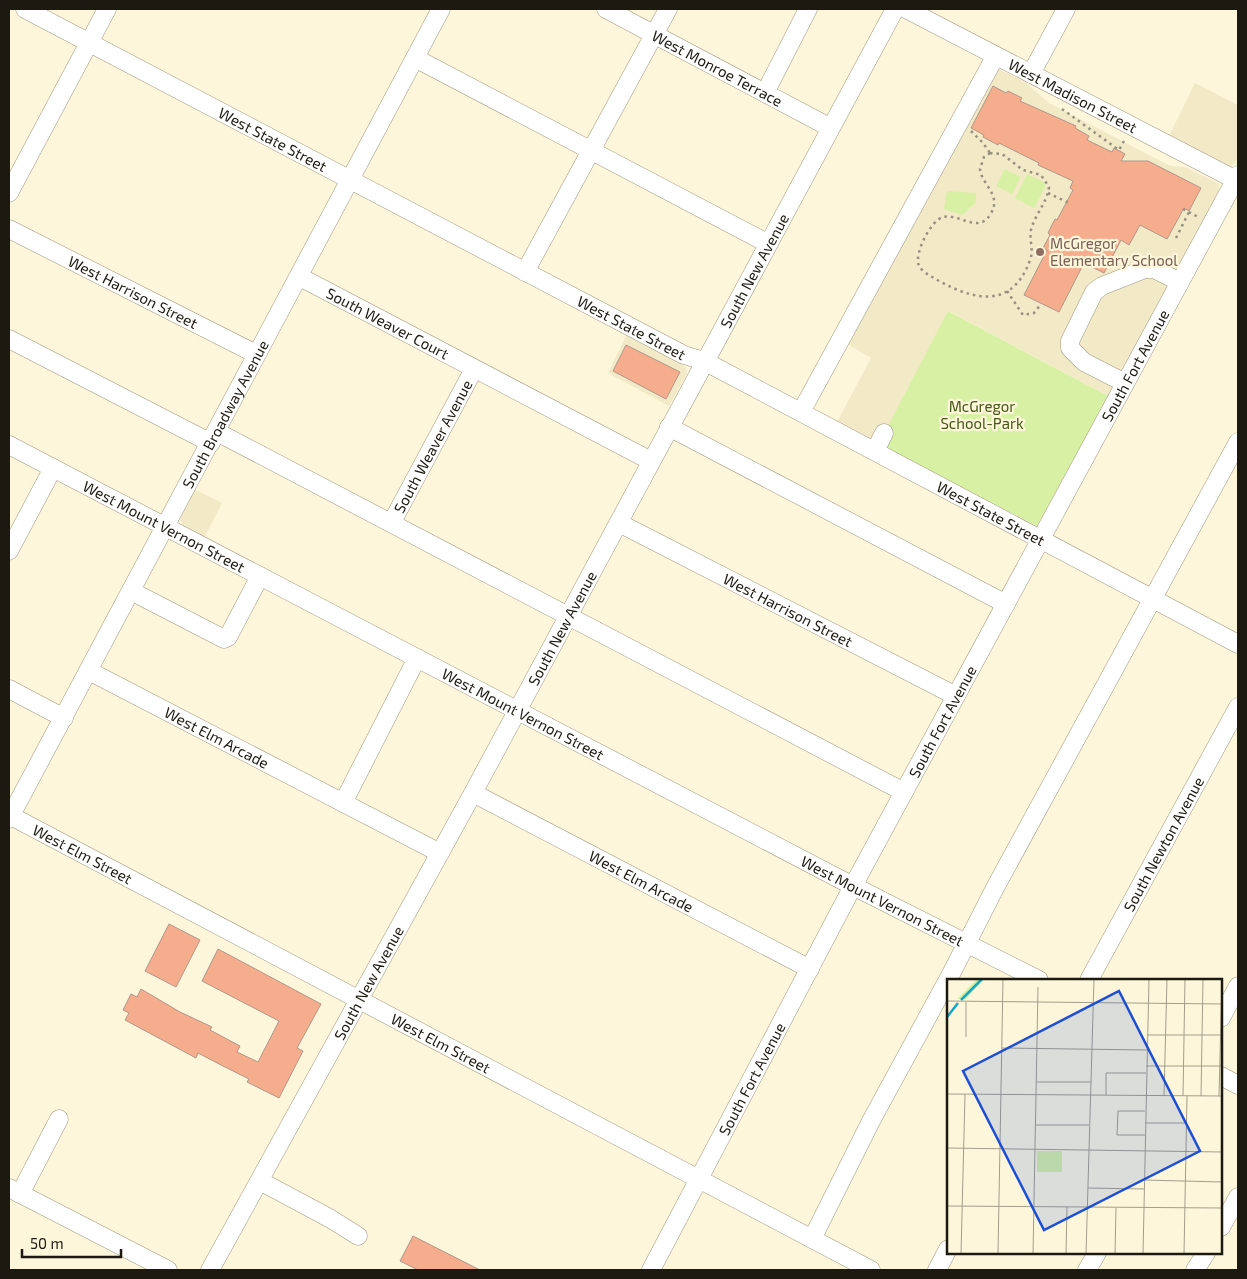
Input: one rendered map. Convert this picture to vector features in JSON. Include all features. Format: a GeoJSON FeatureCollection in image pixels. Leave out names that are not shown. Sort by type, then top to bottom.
{"type":"FeatureCollection","features":[{"type":"Feature","properties":{"kind":"street","name":"West State Street"},"geometry":{"type":"LineString","coordinates":[[25,9],[684,355],[704,361],[1238,644]]}},
{"type":"Feature","properties":{"kind":"street"},"geometry":{"type":"LineString","coordinates":[[9,193],[107,9]]}},
{"type":"Feature","properties":{"kind":"street","name":"South Broadway Avenue"},"geometry":{"type":"LineString","coordinates":[[10,818],[214,437],[256,354],[300,277],[441,9]]}},
{"type":"Feature","properties":{"kind":"street","name":"West Monroe Terrace"},"geometry":{"type":"LineString","coordinates":[[606,9],[829,127]]}},
{"type":"Feature","properties":{"kind":"street"},"geometry":{"type":"LineString","coordinates":[[525,272],[668,9]]}},
{"type":"Feature","properties":{"kind":"street"},"geometry":{"type":"LineString","coordinates":[[765,93],[808,9]]}},
{"type":"Feature","properties":{"kind":"street","name":"South New Avenue"},"geometry":{"type":"LineString","coordinates":[[210,1270],[473,793],[894,9]]}},
{"type":"Feature","properties":{"kind":"street","name":"West Madison Street"},"geometry":{"type":"LineString","coordinates":[[906,9],[995,57],[1237,179]]}},
{"type":"Feature","properties":{"kind":"street"},"geometry":{"type":"LineString","coordinates":[[1031,74],[1066,9]]}},
{"type":"Feature","properties":{"kind":"street"},"geometry":{"type":"LineString","coordinates":[[801,412],[995,57]]}},
{"type":"Feature","properties":{"kind":"street"},"geometry":{"type":"LineString","coordinates":[[415,58],[767,243]]}},
{"type":"Feature","properties":{"kind":"street","name":"South Fort Avenue"},"geometry":{"type":"LineString","coordinates":[[651,1270],[853,886],[1237,179]]}},
{"type":"Feature","properties":{"kind":"street","name":"West Harrison Street"},"geometry":{"type":"LineString","coordinates":[[9,229],[256,354]]}},
{"type":"Feature","properties":{"kind":"street"},"geometry":{"type":"LineString","coordinates":[[1126,383],[1084,362],[1070,348],[1070,341],[1094,292],[1102,286],[1145,269],[1154,269],[1180,282]]}},
{"type":"Feature","properties":{"kind":"street","name":"South Weaver Court"},"geometry":{"type":"LineString","coordinates":[[300,277],[651,461]]}},
{"type":"Feature","properties":{"kind":"street"},"geometry":{"type":"LineString","coordinates":[[9,339],[392,522],[567,617],[587,624],[904,792]]}},
{"type":"Feature","properties":{"kind":"street","name":"South Weaver Avenue"},"geometry":{"type":"LineString","coordinates":[[392,522],[474,369]]}},
{"type":"Feature","properties":{"kind":"street"},"geometry":{"type":"LineString","coordinates":[[669,427],[1006,604]]}},
{"type":"Feature","properties":{"kind":"street"},"geometry":{"type":"LineString","coordinates":[[875,451],[884,433]]}},
{"type":"Feature","properties":{"kind":"street"},"geometry":{"type":"LineString","coordinates":[[948,979],[996,886],[1238,442]]}},
{"type":"Feature","properties":{"kind":"street","name":"West Mount Vernon Street"},"geometry":{"type":"LineString","coordinates":[[9,445],[853,886],[1037,979]]}},
{"type":"Feature","properties":{"kind":"street"},"geometry":{"type":"LineString","coordinates":[[9,551],[53,468]]}},
{"type":"Feature","properties":{"kind":"street","name":"West Harrison Street"},"geometry":{"type":"LineString","coordinates":[[619,523],[956,696]]}},
{"type":"Feature","properties":{"kind":"street"},"geometry":{"type":"LineString","coordinates":[[131,591],[224,639],[228,637],[260,576]]}},
{"type":"Feature","properties":{"kind":"street"},"geometry":{"type":"LineString","coordinates":[[343,803],[418,658]]}},
{"type":"Feature","properties":{"kind":"street","name":"West Elm Arcade"},"geometry":{"type":"LineString","coordinates":[[89,671],[440,853]]}},
{"type":"Feature","properties":{"kind":"street"},"geometry":{"type":"LineString","coordinates":[[9,689],[64,718]]}},
{"type":"Feature","properties":{"kind":"street","name":"South Newton Avenue"},"geometry":{"type":"LineString","coordinates":[[1090,979],[1238,707]]}},
{"type":"Feature","properties":{"kind":"street","name":"West Elm Arcade"},"geometry":{"type":"LineString","coordinates":[[473,793],[810,969]]}},
{"type":"Feature","properties":{"kind":"street","name":"West Elm Street"},"geometry":{"type":"LineString","coordinates":[[10,818],[872,1270]]}},
{"type":"Feature","properties":{"kind":"street"},"geometry":{"type":"LineString","coordinates":[[812,1239],[867,1130],[947,981]]}},
{"type":"Feature","properties":{"kind":"street"},"geometry":{"type":"LineString","coordinates":[[1222,1016],[1238,986]]}},
{"type":"Feature","properties":{"kind":"street"},"geometry":{"type":"LineString","coordinates":[[1222,1077],[1238,1085]]}},
{"type":"Feature","properties":{"kind":"street"},"geometry":{"type":"LineString","coordinates":[[59,1119],[14,1191],[168,1270]]}},
{"type":"Feature","properties":{"kind":"street"},"geometry":{"type":"LineString","coordinates":[[260,1181],[331,1219],[358,1236]]}},
{"type":"Feature","properties":{"kind":"street"},"geometry":{"type":"LineString","coordinates":[[1222,1225],[1238,1197]]}},
{"type":"Feature","properties":{"kind":"street"},"geometry":{"type":"LineString","coordinates":[[937,1270],[947,1251]]}},
{"type":"Feature","properties":{"kind":"street"},"geometry":{"type":"LineString","coordinates":[[1087,1270],[1095,1254]]}},
{"type":"Feature","properties":{"kind":"street"},"geometry":{"type":"LineString","coordinates":[[1195,1270],[1205,1254]]}},
{"type":"Feature","properties":{"kind":"path"},"geometry":{"type":"LineString","coordinates":[[1062,109],[1119,150],[1124,141]]}},
{"type":"Feature","properties":{"kind":"path"},"geometry":{"type":"LineString","coordinates":[[968,128],[983,142],[990,153]]}},
{"type":"Feature","properties":{"kind":"path"},"geometry":{"type":"LineString","coordinates":[[990,153],[1002,154],[1023,170],[1041,175],[1046,181],[1048,193],[1031,230],[1031,258],[1022,278],[1007,292],[989,297],[972,296],[924,272],[918,261],[928,233],[940,219],[948,216],[971,223],[981,221],[990,215],[994,198],[980,169],[984,158],[990,153]]}},
{"type":"Feature","properties":{"kind":"path"},"geometry":{"type":"LineString","coordinates":[[1048,193],[1069,203]]}},
{"type":"Feature","properties":{"kind":"path"},"geometry":{"type":"LineString","coordinates":[[1176,238],[1191,213],[1183,209]]}},
{"type":"Feature","properties":{"kind":"path"},"geometry":{"type":"LineString","coordinates":[[1007,292],[1023,315],[1034,314],[1041,304]]}},
{"type":"Feature","properties":{"kind":"shaded area","name":"McGregor Elementary School"},"geometry":{"type":"Polygon","coordinates":[[[994,67],[1025,82],[1049,103],[1170,166],[1185,167],[1219,184],[1219,193],[1108,396],[949,311],[878,445],[836,424],[871,358],[844,342],[994,67]]]}},
{"type":"Feature","properties":{"kind":"shaded area"},"geometry":{"type":"Polygon","coordinates":[[[1195,83],[1238,105],[1238,159],[1229,169],[1168,138],[1195,83]]]}},
{"type":"Feature","properties":{"kind":"shaded area"},"geometry":{"type":"Polygon","coordinates":[[[627,334],[686,367],[687,373],[669,406],[608,373],[627,334]]]}},
{"type":"Feature","properties":{"kind":"shaded area"},"geometry":{"type":"Polygon","coordinates":[[[194,489],[222,503],[204,538],[184,527],[180,519],[194,489]]]}},
{"type":"Feature","properties":{"kind":"green space"},"geometry":{"type":"Polygon","coordinates":[[[1005,169],[1021,177],[1012,194],[996,186],[1005,169]]]}},
{"type":"Feature","properties":{"kind":"green space"},"geometry":{"type":"Polygon","coordinates":[[[1027,174],[1044,182],[1045,187],[1034,208],[1015,198],[1027,174]]]}},
{"type":"Feature","properties":{"kind":"green space"},"geometry":{"type":"Polygon","coordinates":[[[947,191],[976,193],[976,202],[962,215],[944,209],[947,191]]]}},
{"type":"Feature","properties":{"kind":"green space","name":"McGregor School-Park"},"geometry":{"type":"Polygon","coordinates":[[[948,311],[1108,396],[1037,526],[878,445],[948,311]]]}},
{"type":"Feature","properties":{"kind":"building"},"geometry":{"type":"Polygon","coordinates":[[[993,86],[1006,93],[1008,91],[1022,98],[1020,101],[1076,126],[1075,128],[1089,136],[1087,140],[1112,152],[1114,148],[1125,154],[1121,161],[1148,161],[1201,188],[1189,211],[1184,208],[1167,239],[1140,225],[1129,245],[1121,240],[1104,273],[1084,263],[1059,312],[1024,295],[1047,250],[1043,248],[1050,235],[1048,233],[1073,190],[1070,188],[1073,181],[1038,165],[1039,163],[999,143],[998,145],[971,128],[993,86]]]}},
{"type":"Feature","properties":{"kind":"building"},"geometry":{"type":"Polygon","coordinates":[[[626,345],[680,372],[666,399],[613,371],[626,345]]]}},
{"type":"Feature","properties":{"kind":"building"},"geometry":{"type":"Polygon","coordinates":[[[169,924],[200,940],[176,987],[145,971],[169,924]]]}},
{"type":"Feature","properties":{"kind":"building"},"geometry":{"type":"Polygon","coordinates":[[[218,949],[321,1004],[297,1048],[303,1051],[279,1098],[247,1082],[249,1079],[198,1053],[196,1058],[125,1020],[129,1013],[123,1010],[131,994],[137,997],[141,989],[180,1012],[212,1027],[210,1030],[240,1046],[237,1052],[258,1062],[279,1021],[202,981],[218,949]]]}},
{"type":"Feature","properties":{"kind":"building"},"geometry":{"type":"Polygon","coordinates":[[[413,1236],[480,1270],[418,1270],[400,1261],[413,1236]]]}},
{"type":"Feature","properties":{"kind":"place","name":"McGregor Elementary School"},"geometry":{"type":"Point","coordinates":[1040,252]}}]}
